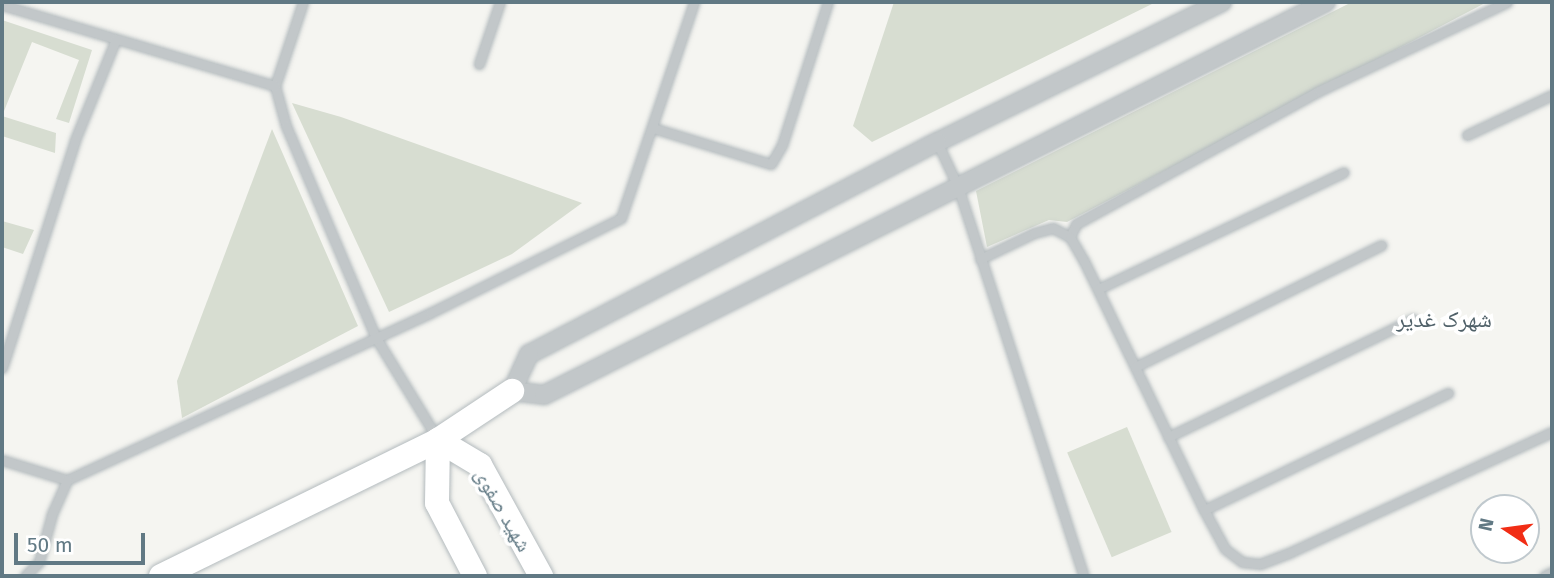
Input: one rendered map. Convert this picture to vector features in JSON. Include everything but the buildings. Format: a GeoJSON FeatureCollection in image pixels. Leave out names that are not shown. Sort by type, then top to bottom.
{"type":"FeatureCollection","features":[{"type":"Feature","properties":{"kind":"street"},"geometry":{"type":"LineString","coordinates":[[161,576],[438,440],[512,391],[529,354],[937,142],[1222,2]]}},
{"type":"Feature","properties":{"kind":"street"},"geometry":{"type":"LineString","coordinates":[[512,391],[544,395],[1326,2]]}},
{"type":"Feature","properties":{"kind":"street"},"geometry":{"type":"LineString","coordinates":[[438,440],[437,503],[475,576]]}},
{"type":"Feature","properties":{"kind":"street","name":"شهید صفوی"},"geometry":{"type":"LineString","coordinates":[[438,440],[480,465],[541,576]]}},
{"type":"Feature","properties":{"kind":"lane"},"geometry":{"type":"LineString","coordinates":[[303,2],[275,86],[286,126],[376,338],[438,440]]}},
{"type":"Feature","properties":{"kind":"lane"},"geometry":{"type":"LineString","coordinates":[[479,64],[500,2]]}},
{"type":"Feature","properties":{"kind":"lane"},"geometry":{"type":"LineString","coordinates":[[25,576],[39,562],[52,514],[67,480],[376,338],[621,218],[694,2]]}},
{"type":"Feature","properties":{"kind":"lane"},"geometry":{"type":"LineString","coordinates":[[653,128],[771,164],[782,145],[828,2]]}},
{"type":"Feature","properties":{"kind":"lane"},"geometry":{"type":"LineString","coordinates":[[1070,237],[1076,224],[1319,91],[1507,2]]}},
{"type":"Feature","properties":{"kind":"lane"},"geometry":{"type":"LineString","coordinates":[[2,5],[15,5],[116,39],[275,86]]}},
{"type":"Feature","properties":{"kind":"lane"},"geometry":{"type":"LineString","coordinates":[[2,368],[75,140],[116,39]]}},
{"type":"Feature","properties":{"kind":"lane"},"geometry":{"type":"LineString","coordinates":[[1467,135],[1552,94]]}},
{"type":"Feature","properties":{"kind":"lane"},"geometry":{"type":"LineString","coordinates":[[937,142],[958,187],[1084,576]]}},
{"type":"Feature","properties":{"kind":"lane"},"geometry":{"type":"LineString","coordinates":[[1098,289],[1344,172]]}},
{"type":"Feature","properties":{"kind":"lane"},"geometry":{"type":"LineString","coordinates":[[980,259],[1034,233],[1053,228],[1070,237],[1098,289],[1204,510],[1226,549],[1242,562],[1260,564],[1552,432]]}},
{"type":"Feature","properties":{"kind":"lane"},"geometry":{"type":"LineString","coordinates":[[1135,367],[1382,245]]}},
{"type":"Feature","properties":{"kind":"lane"},"geometry":{"type":"LineString","coordinates":[[1168,437],[1413,319]]}},
{"type":"Feature","properties":{"kind":"lane"},"geometry":{"type":"LineString","coordinates":[[1204,510],[1448,393]]}},
{"type":"Feature","properties":{"kind":"lane"},"geometry":{"type":"LineString","coordinates":[[2,460],[67,480]]}},
{"type":"Feature","properties":{"kind":"lane"},"geometry":{"type":"LineString","coordinates":[[1544,576],[1552,572]]}},
{"type":"Feature","properties":{"kind":"shaded area"},"geometry":{"type":"Polygon","coordinates":[[[894,2],[1156,2],[872,142],[853,126],[894,2]]]}},
{"type":"Feature","properties":{"kind":"shaded area"},"geometry":{"type":"Polygon","coordinates":[[[1352,2],[1487,2],[1067,222],[1049,220],[987,247],[976,191],[1352,2]]]}},
{"type":"Feature","properties":{"kind":"shaded area"},"geometry":{"type":"Polygon","coordinates":[[[2,20],[92,50],[69,123],[56,119],[79,60],[32,42],[2,116],[2,20]]]}},
{"type":"Feature","properties":{"kind":"shaded area"},"geometry":{"type":"Polygon","coordinates":[[[292,103],[341,117],[582,203],[512,254],[389,312],[292,103]]]}},
{"type":"Feature","properties":{"kind":"shaded area"},"geometry":{"type":"Polygon","coordinates":[[[2,116],[56,133],[55,153],[2,136],[2,116]]]}},
{"type":"Feature","properties":{"kind":"shaded area"},"geometry":{"type":"Polygon","coordinates":[[[272,129],[358,326],[182,418],[177,381],[272,129]]]}},
{"type":"Feature","properties":{"kind":"shaded area"},"geometry":{"type":"Polygon","coordinates":[[[2,221],[34,230],[23,254],[2,247],[2,221]]]}},
{"type":"Feature","properties":{"kind":"shaded area"},"geometry":{"type":"Polygon","coordinates":[[[1127,427],[1172,532],[1112,557],[1067,452],[1127,427]]]}},
{"type":"Feature","properties":{"kind":"district","name":"شهرک غدیر"},"geometry":{"type":"Point","coordinates":[1444,319]}}]}
